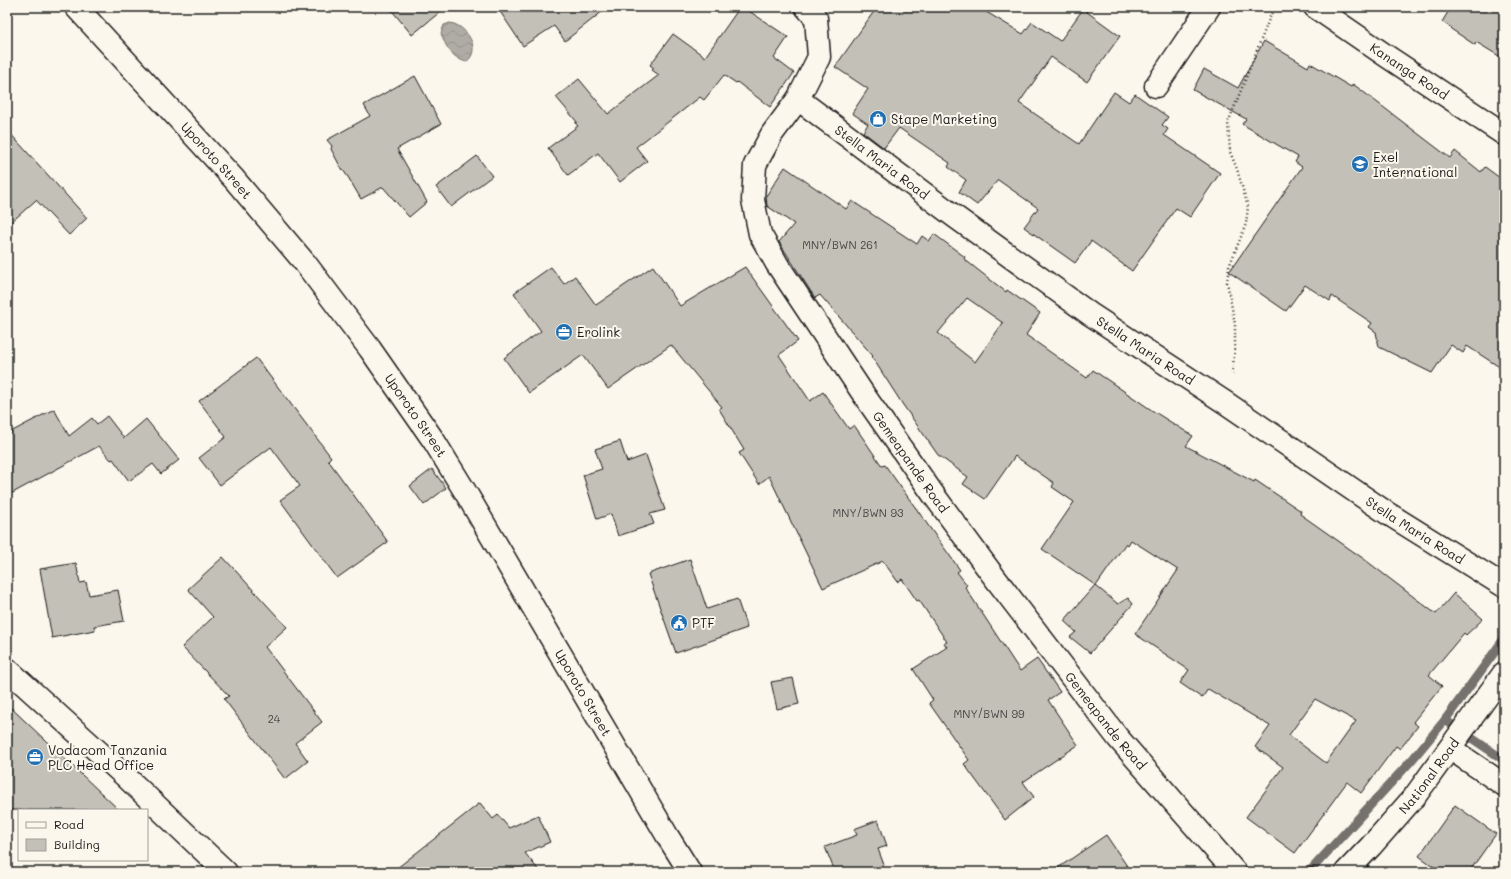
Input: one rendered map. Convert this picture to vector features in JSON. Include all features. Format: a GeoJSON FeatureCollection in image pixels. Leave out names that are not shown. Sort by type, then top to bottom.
{"type":"FeatureCollection","features":[{"type":"Feature","properties":{"kind":"street","name":"Uporoto Street"},"geometry":{"type":"LineString","coordinates":[[76,7],[234,179],[305,263],[370,349],[434,441],[466,493],[690,872]]}},
{"type":"Feature","properties":{"kind":"street","name":"Gemeapande Road"},"geometry":{"type":"LineString","coordinates":[[806,7],[816,18],[819,57],[798,99],[772,134],[755,165],[753,200],[760,234],[777,264],[871,404],[933,494],[992,574],[1118,738],[1235,872]]}},
{"type":"Feature","properties":{"kind":"street"},"geometry":{"type":"LineString","coordinates":[[1156,86],[1210,7]]}},
{"type":"Feature","properties":{"kind":"street","name":"Kananga Road"},"geometry":{"type":"LineString","coordinates":[[1315,7],[1338,24],[1504,134]]}},
{"type":"Feature","properties":{"kind":"street","name":"Stella Maria Road"},"geometry":{"type":"LineString","coordinates":[[798,99],[954,216],[1090,314],[1226,403],[1386,513],[1504,586]]}},
{"type":"Feature","properties":{"kind":"street"},"geometry":{"type":"LineString","coordinates":[[7,669],[124,775],[226,872]]}},
{"type":"Feature","properties":{"kind":"street","name":"National Road"},"geometry":{"type":"LineString","coordinates":[[1346,872],[1415,796],[1451,749],[1504,673]]}},
{"type":"Feature","properties":{"kind":"street"},"geometry":{"type":"LineString","coordinates":[[1451,749],[1504,785]]}},
{"type":"Feature","properties":{"kind":"path"},"geometry":{"type":"LineString","coordinates":[[1226,403],[1232,379],[1235,348],[1234,324],[1227,282],[1229,267],[1246,224],[1248,207],[1237,169],[1230,152],[1228,123],[1274,7]]}},
{"type":"Feature","properties":{"kind":"water"},"geometry":{"type":"Polygon","coordinates":[[[450,23],[462,28],[467,33],[473,45],[471,57],[466,62],[457,58],[450,51],[443,38],[441,33],[444,25],[450,23]]]}},
{"type":"Feature","properties":{"kind":"building"},"geometry":{"type":"Polygon","coordinates":[[[389,7],[446,7],[412,35],[389,7]]]}},
{"type":"Feature","properties":{"kind":"building"},"geometry":{"type":"Polygon","coordinates":[[[497,7],[608,7],[565,41],[554,26],[523,46],[497,7]]]}},
{"type":"Feature","properties":{"kind":"building"},"geometry":{"type":"Polygon","coordinates":[[[740,7],[743,7],[788,37],[774,58],[794,73],[770,107],[737,82],[736,83],[724,75],[704,100],[700,97],[636,147],[647,161],[620,182],[598,153],[568,175],[548,148],[578,126],[575,123],[577,122],[556,97],[579,79],[608,114],[659,75],[652,70],[654,68],[650,65],[673,34],[705,57],[740,7]]]}},
{"type":"Feature","properties":{"kind":"building"},"geometry":{"type":"Polygon","coordinates":[[[877,7],[978,7],[1023,34],[1032,22],[1060,41],[1083,9],[1120,36],[1087,82],[1051,57],[1019,103],[1079,144],[1114,92],[1129,102],[1135,94],[1168,117],[1162,125],[1168,129],[1164,135],[1220,173],[1190,217],[1176,208],[1132,271],[1091,241],[1075,263],[1024,227],[1038,208],[998,180],[977,205],[959,192],[966,180],[948,167],[950,163],[899,128],[884,148],[863,132],[868,124],[852,113],[868,89],[835,67],[877,7]]]}},
{"type":"Feature","properties":{"kind":"building"},"geometry":{"type":"Polygon","coordinates":[[[1451,7],[1504,7],[1504,59],[1476,42],[1475,45],[1442,22],[1451,7]]]}},
{"type":"Feature","properties":{"kind":"building"},"geometry":{"type":"Polygon","coordinates":[[[1264,41],[1308,67],[1310,63],[1351,87],[1353,84],[1450,158],[1455,151],[1481,172],[1485,167],[1504,181],[1504,370],[1467,346],[1463,353],[1451,345],[1432,373],[1379,347],[1376,332],[1369,327],[1372,323],[1332,296],[1330,301],[1305,285],[1286,311],[1229,272],[1302,167],[1295,162],[1298,157],[1242,124],[1246,119],[1193,90],[1204,69],[1238,88],[1264,41]]]}},
{"type":"Feature","properties":{"kind":"building"},"geometry":{"type":"Polygon","coordinates":[[[415,76],[441,124],[397,149],[427,202],[409,217],[383,187],[361,199],[340,166],[331,149],[332,146],[327,140],[370,116],[364,105],[415,76]]]}},
{"type":"Feature","properties":{"kind":"building"},"geometry":{"type":"Polygon","coordinates":[[[7,130],[87,218],[69,235],[36,200],[7,226],[7,130]]]}},
{"type":"Feature","properties":{"kind":"building"},"geometry":{"type":"Polygon","coordinates":[[[477,156],[492,176],[451,207],[436,187],[477,156]]]}},
{"type":"Feature","properties":{"kind":"building"},"geometry":{"type":"Polygon","coordinates":[[[785,167],[846,209],[852,201],[917,244],[922,236],[929,241],[934,234],[965,257],[964,259],[1006,292],[1007,290],[1040,313],[1026,335],[1087,378],[1093,370],[1193,436],[1186,446],[1254,482],[1255,480],[1301,511],[1300,514],[1364,559],[1436,614],[1454,593],[1483,619],[1466,635],[1464,633],[1429,675],[1442,686],[1413,722],[1418,726],[1400,749],[1396,746],[1361,793],[1347,782],[1295,853],[1246,817],[1283,767],[1255,747],[1270,726],[1208,689],[1202,698],[1180,683],[1189,670],[1135,634],[1178,570],[1131,540],[1128,545],[1126,543],[1096,586],[1118,604],[1128,598],[1133,604],[1090,653],[1070,637],[1076,632],[1064,621],[1095,585],[1042,549],[1074,502],[1052,487],[1054,483],[1015,456],[985,499],[963,484],[968,477],[938,455],[903,405],[872,357],[873,356],[820,295],[815,298],[779,242],[794,224],[767,206],[766,196],[785,167]],[[967,298],[938,333],[975,362],[1003,323],[967,298]],[[1315,699],[1289,735],[1326,763],[1356,721],[1315,699]]]}},
{"type":"Feature","properties":{"kind":"building"},"geometry":{"type":"Polygon","coordinates":[[[653,266],[680,306],[745,267],[798,341],[779,355],[810,401],[823,392],[849,429],[854,425],[882,466],[885,465],[960,570],[957,572],[967,585],[965,587],[1020,671],[1037,659],[1060,692],[1048,700],[1078,745],[1023,782],[1034,797],[1005,820],[964,764],[969,760],[929,703],[933,700],[913,669],[947,647],[944,643],[947,642],[919,600],[917,601],[902,579],[898,582],[883,561],[823,588],[769,476],[759,484],[739,453],[744,450],[719,409],[722,407],[671,345],[608,389],[583,355],[529,393],[504,358],[541,331],[514,293],[551,267],[564,284],[575,276],[596,305],[653,266]]]}},
{"type":"Feature","properties":{"kind":"building"},"geometry":{"type":"Polygon","coordinates":[[[256,358],[331,457],[328,460],[388,542],[337,578],[280,500],[300,486],[271,447],[220,485],[199,458],[226,437],[199,401],[256,358]]]}},
{"type":"Feature","properties":{"kind":"building"},"geometry":{"type":"Polygon","coordinates":[[[54,409],[69,436],[92,418],[97,424],[107,416],[124,438],[146,419],[179,460],[161,474],[153,464],[129,481],[113,459],[111,460],[99,446],[7,496],[7,434],[54,409]]]}},
{"type":"Feature","properties":{"kind":"building"},"geometry":{"type":"Polygon","coordinates":[[[620,441],[627,462],[646,455],[665,510],[650,514],[654,524],[618,536],[611,514],[597,519],[583,475],[602,469],[595,449],[620,441]]]}},
{"type":"Feature","properties":{"kind":"building"},"geometry":{"type":"Polygon","coordinates":[[[432,469],[446,488],[424,505],[410,486],[432,469]]]}},
{"type":"Feature","properties":{"kind":"building"},"geometry":{"type":"Polygon","coordinates":[[[223,557],[287,627],[265,647],[322,722],[295,743],[308,761],[285,779],[224,699],[229,696],[182,647],[213,617],[188,589],[223,557]]]}},
{"type":"Feature","properties":{"kind":"building"},"geometry":{"type":"Polygon","coordinates":[[[690,559],[707,609],[737,599],[747,628],[676,653],[648,574],[690,559]]]}},
{"type":"Feature","properties":{"kind":"building"},"geometry":{"type":"Polygon","coordinates":[[[76,563],[80,583],[86,582],[89,595],[118,590],[124,621],[94,626],[95,630],[52,638],[40,569],[76,563]]]}},
{"type":"Feature","properties":{"kind":"building"},"geometry":{"type":"Polygon","coordinates":[[[793,678],[799,704],[777,709],[771,682],[793,678]]]}},
{"type":"Feature","properties":{"kind":"building","name":"Vodacom Tanzania PLC Head Office"},"geometry":{"type":"Polygon","coordinates":[[[7,704],[118,809],[18,809],[7,810],[7,704]]]}},
{"type":"Feature","properties":{"kind":"building"},"geometry":{"type":"Polygon","coordinates":[[[480,803],[493,819],[498,815],[509,828],[538,815],[550,842],[525,853],[540,872],[392,872],[480,803]]]}},
{"type":"Feature","properties":{"kind":"building"},"geometry":{"type":"Polygon","coordinates":[[[1455,805],[1496,834],[1469,872],[1441,872],[1419,856],[1455,805]]]}},
{"type":"Feature","properties":{"kind":"building"},"geometry":{"type":"Polygon","coordinates":[[[878,820],[887,846],[878,849],[884,865],[867,872],[835,872],[825,847],[857,835],[854,829],[878,820]]]}},
{"type":"Feature","properties":{"kind":"building"},"geometry":{"type":"Polygon","coordinates":[[[1106,835],[1131,872],[1052,872],[1106,835]]]}},
{"type":"Feature","properties":{"kind":"waterway"},"geometry":{"type":"LineString","coordinates":[[1309,872],[1411,761],[1445,720],[1504,639]]}},
{"type":"Feature","properties":{"kind":"waterway"},"geometry":{"type":"LineString","coordinates":[[1445,720],[1504,760]]}},
{"type":"Feature","properties":{"kind":"place","name":"Stape Marketing"},"geometry":{"type":"Point","coordinates":[878,119]}},
{"type":"Feature","properties":{"kind":"place","name":"Exel International"},"geometry":{"type":"Point","coordinates":[1360,164]}},
{"type":"Feature","properties":{"kind":"place","name":"Erolink"},"geometry":{"type":"Point","coordinates":[564,332]}},
{"type":"Feature","properties":{"kind":"place","name":"PTF"},"geometry":{"type":"Point","coordinates":[679,623]}},
{"type":"Feature","properties":{"kind":"place","name":"Vodacom Tanzania PLC Head Office"},"geometry":{"type":"Point","coordinates":[35,757]}}]}
